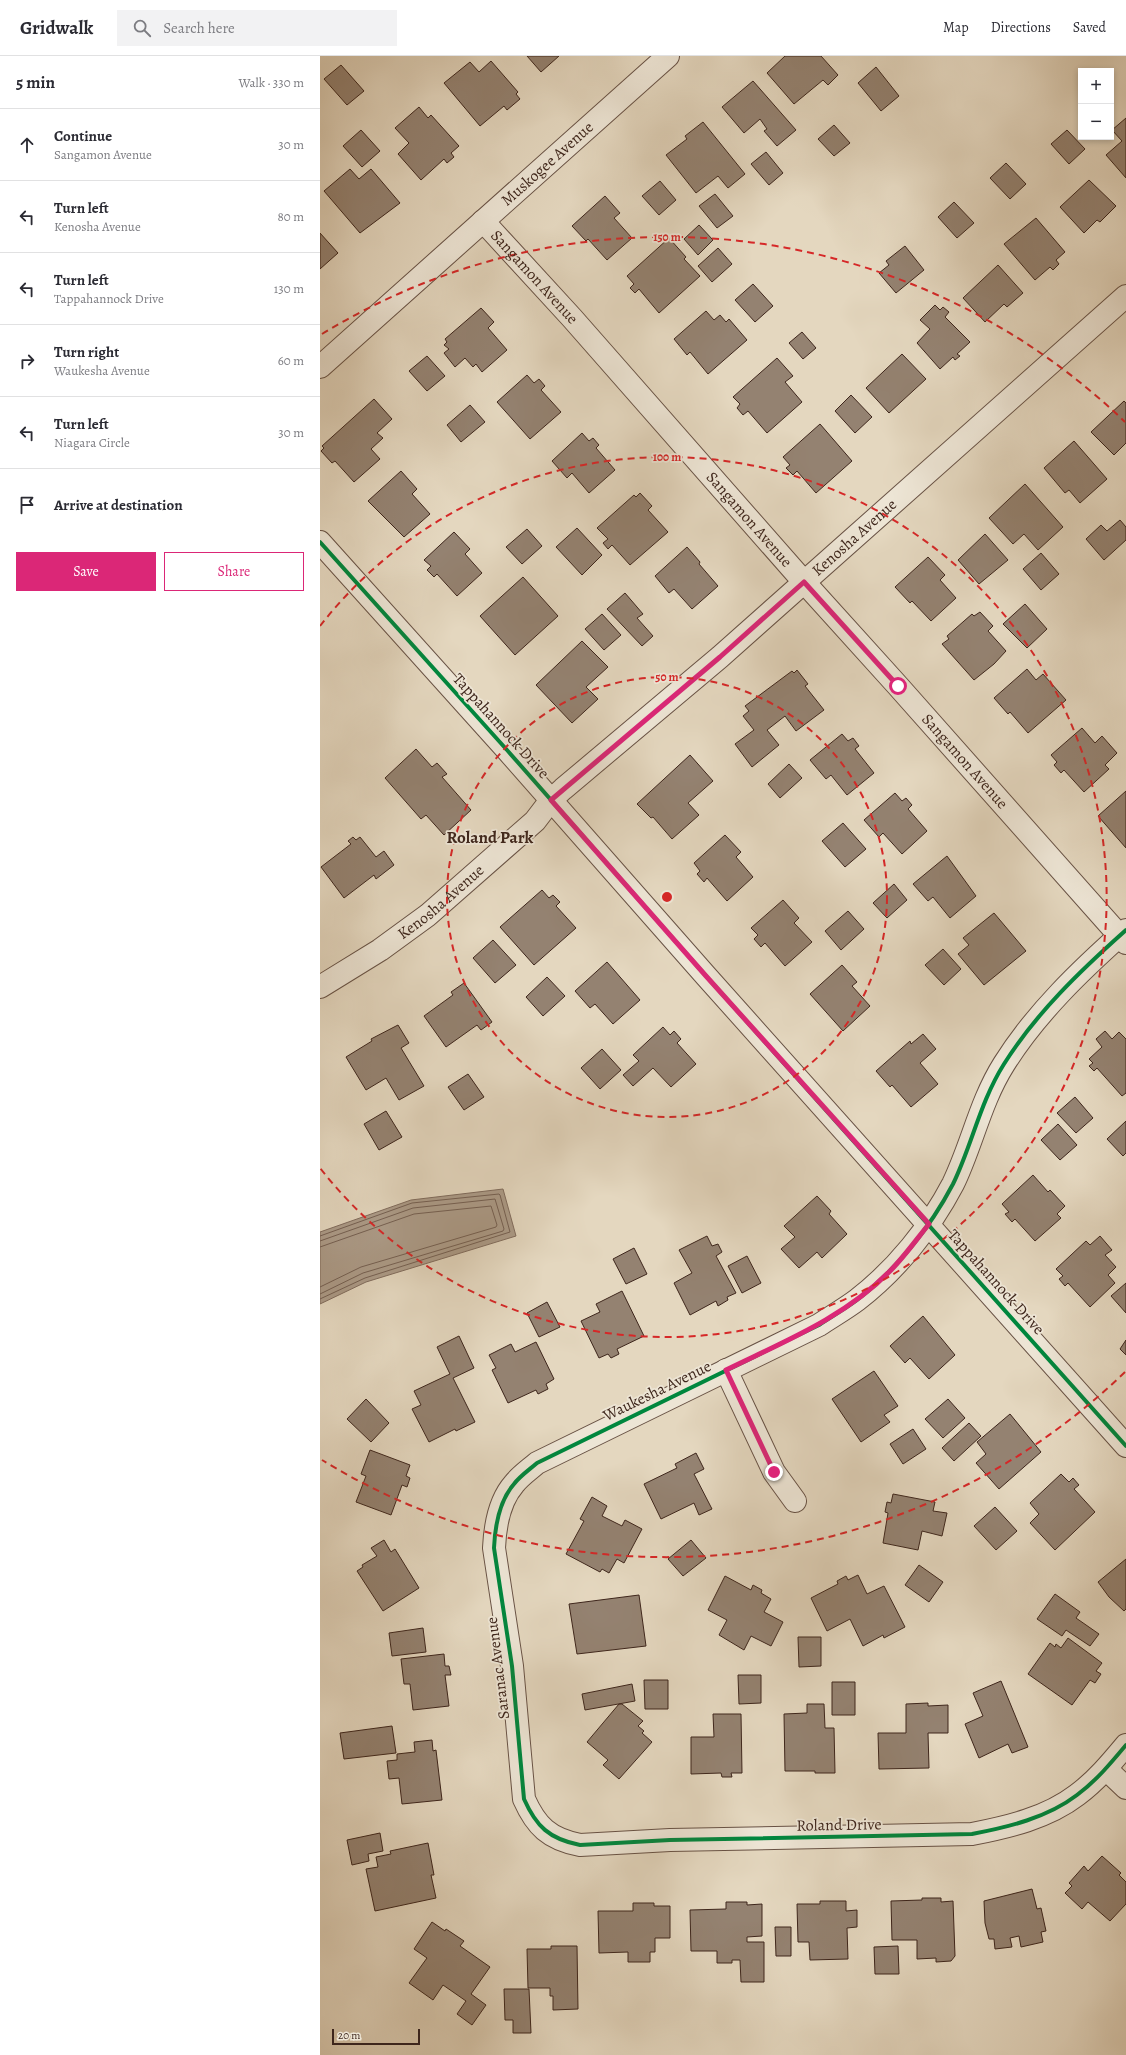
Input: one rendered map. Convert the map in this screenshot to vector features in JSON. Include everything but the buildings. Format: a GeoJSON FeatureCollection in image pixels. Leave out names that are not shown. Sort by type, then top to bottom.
{"type":"FeatureCollection","features":[{"type":"Feature","properties":{"kind":"street","name":"Muskogee Avenue"},"geometry":{"type":"LineString","coordinates":[[320,367],[668,56]]}},
{"type":"Feature","properties":{"kind":"street","name":"Sangamon Avenue"},"geometry":{"type":"LineString","coordinates":[[483,221],[572,318],[804,582],[1124,936]]}},
{"type":"Feature","properties":{"kind":"street","name":"Kenosha Avenue"},"geometry":{"type":"LineString","coordinates":[[320,987],[380,950],[428,915],[535,821],[551,800],[720,657],[1126,296]]}},
{"type":"Feature","properties":{"kind":"street","name":"Tappahannock Drive"},"geometry":{"type":"LineString","coordinates":[[320,542],[1126,1446]]}},
{"type":"Feature","properties":{"kind":"street","name":"Waukesha Avenue"},"geometry":{"type":"LineString","coordinates":[[499,1514],[501,1507],[514,1484],[537,1463],[819,1325],[856,1301],[890,1271],[929,1224],[953,1183],[985,1099],[1004,1064],[1039,1016],[1079,974],[1124,936]]}},
{"type":"Feature","properties":{"kind":"street"},"geometry":{"type":"LineString","coordinates":[[726,1370],[774,1472],[795,1500]]}},
{"type":"Feature","properties":{"kind":"street","name":"Saranac Avenue"},"geometry":{"type":"LineString","coordinates":[[499,1514],[494,1532],[494,1548],[512,1666],[524,1798],[533,1818]]}},
{"type":"Feature","properties":{"kind":"street","name":"Roland Drive"},"geometry":{"type":"LineString","coordinates":[[533,1818],[548,1834],[567,1843],[580,1845],[670,1840],[972,1834],[1014,1825],[1054,1809],[1077,1796],[1106,1769],[1126,1745]]}},
{"type":"Feature","properties":{"kind":"street"},"geometry":{"type":"LineString","coordinates":[[1106,1769],[1126,1788]]}},
{"type":"Feature","properties":{"kind":"water"},"geometry":{"type":"Polygon","coordinates":[[[503,1189],[516,1236],[366,1282],[320,1304],[320,1232],[411,1200],[503,1189]]]}},
{"type":"Feature","properties":{"kind":"cycle path"},"geometry":{"type":"LineString","coordinates":[[320,542],[1126,1446]]}},
{"type":"Feature","properties":{"kind":"cycle path"},"geometry":{"type":"LineString","coordinates":[[1126,930],[1060,993],[1030,1027],[1017,1045],[996,1078],[982,1108],[960,1169],[944,1200],[923,1232],[885,1275],[857,1300],[819,1325],[537,1463],[516,1481],[505,1498],[501,1506],[495,1531],[494,1548],[512,1666],[524,1799],[533,1817],[545,1830],[552,1835],[569,1842],[580,1845],[670,1840],[972,1834],[1013,1825],[1053,1810],[1084,1790],[1097,1778],[1126,1745]]}},
{"type":"Feature","properties":{"kind":"district","name":"Roland Park"},"geometry":{"type":"Point","coordinates":[490,837]}},
{"type":"Feature","properties":{"kind":"route"},"geometry":{"type":"LineString","coordinates":[[774,1472],[726,1370],[819,1325],[856,1301],[890,1271],[929,1224],[706,976],[551,800],[720,657],[804,582],[898,686]]}}]}
